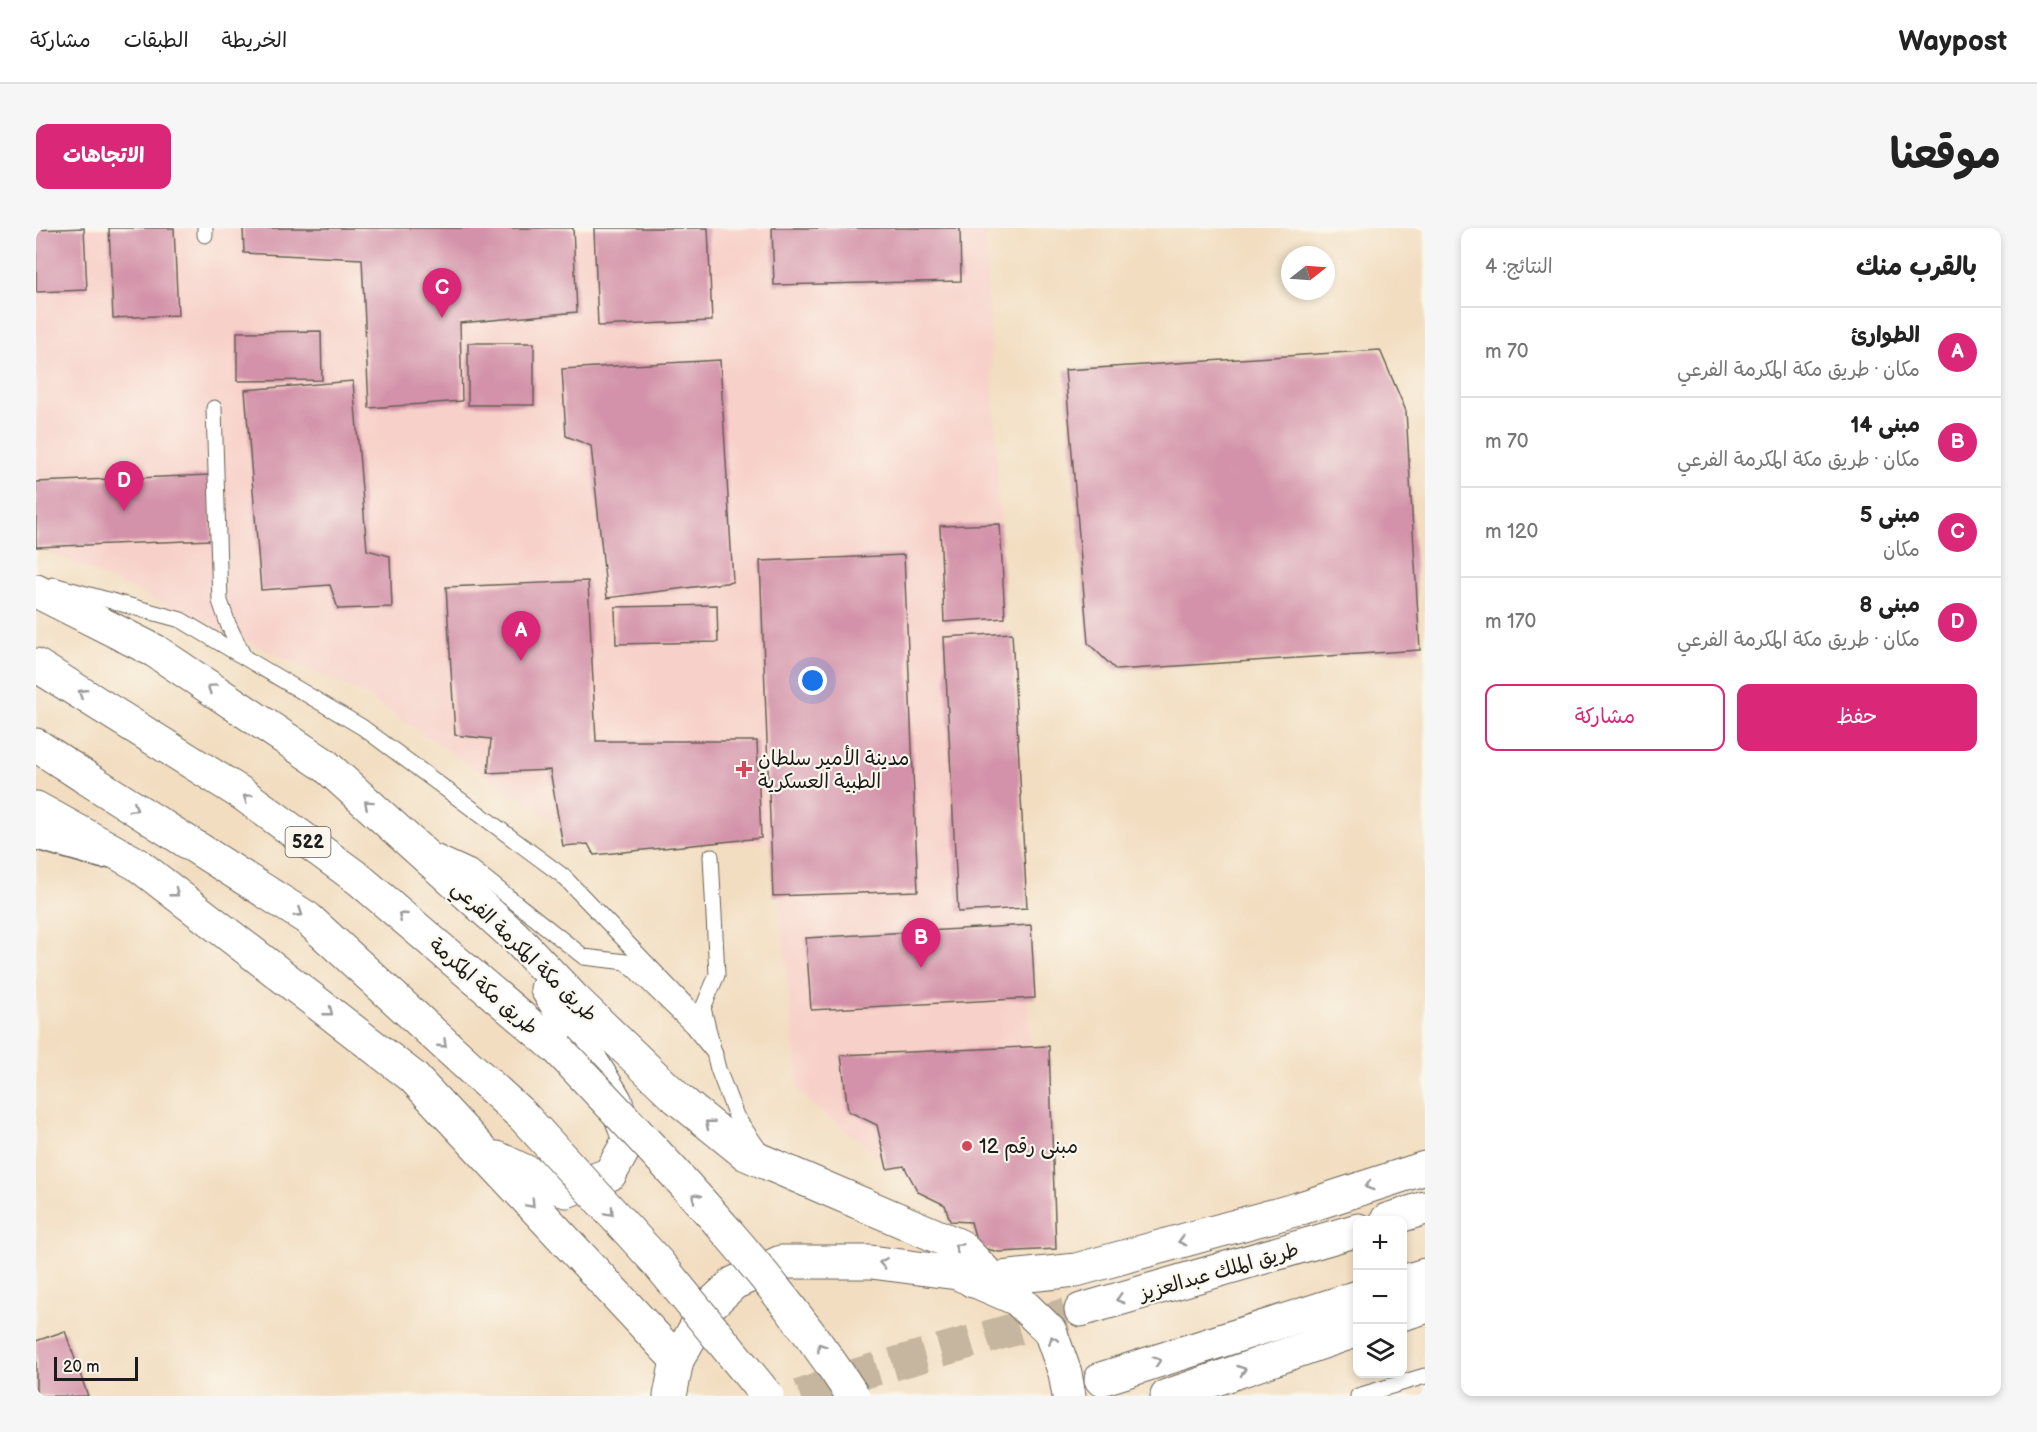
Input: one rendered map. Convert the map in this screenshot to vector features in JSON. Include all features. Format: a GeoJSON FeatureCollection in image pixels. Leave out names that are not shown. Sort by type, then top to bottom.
{"type":"FeatureCollection","features":[{"type":"Feature","properties":{"kind":"main road","name":"طريق مكة المكرمة الفرعي"},"geometry":{"type":"LineString","coordinates":[[36,591],[155,651],[325,765],[515,937],[574,999],[677,1098],[746,1154],[960,1246],[994,1286],[1050,1331],[1065,1372],[1069,1396]]}},
{"type":"Feature","properties":{"kind":"main road","name":"طريق مكة المكرمة"},"geometry":{"type":"LineString","coordinates":[[36,664],[244,795],[360,880],[558,1049],[679,1177],[815,1338],[854,1396]]}},
{"type":"Feature","properties":{"kind":"main road"},"geometry":{"type":"LineString","coordinates":[[36,745],[307,918],[523,1116],[658,1263],[767,1396]]}},
{"type":"Feature","properties":{"kind":"main road"},"geometry":{"type":"LineString","coordinates":[[36,808],[137,864],[413,1077],[677,1360]]}},
{"type":"Feature","properties":{"kind":"main road"},"geometry":{"type":"LineString","coordinates":[[480,1149],[566,1191],[610,1174],[629,1140],[615,1100],[515,937]]}},
{"type":"Feature","properties":{"kind":"main road"},"geometry":{"type":"LineString","coordinates":[[670,1396],[677,1360],[707,1308],[734,1283],[781,1262],[871,1262],[957,1273],[994,1286],[1076,1270],[1298,1209],[1425,1168]]}},
{"type":"Feature","properties":{"kind":"main road"},"geometry":{"type":"LineString","coordinates":[[1402,1216],[1425,1208]]}},
{"type":"Feature","properties":{"kind":"main road","name":"طريق الملك عبدالعزيز"},"geometry":{"type":"LineString","coordinates":[[1081,1310],[1353,1231]]}},
{"type":"Feature","properties":{"kind":"main road"},"geometry":{"type":"LineString","coordinates":[[1407,1280],[1425,1275]]}},
{"type":"Feature","properties":{"kind":"main road"},"geometry":{"type":"LineString","coordinates":[[1101,1379],[1353,1299]]}},
{"type":"Feature","properties":{"kind":"main road"},"geometry":{"type":"LineString","coordinates":[[1407,1312],[1425,1307]]}},
{"type":"Feature","properties":{"kind":"main road"},"geometry":{"type":"LineString","coordinates":[[1167,1396],[1353,1332]]}},
{"type":"Feature","properties":{"kind":"street"},"geometry":{"type":"LineString","coordinates":[[36,835],[137,864]]}},
{"type":"Feature","properties":{"kind":"lane"},"geometry":{"type":"LineString","coordinates":[[214,408],[220,601],[243,656]]}},
{"type":"Feature","properties":{"kind":"lane"},"geometry":{"type":"LineString","coordinates":[[36,581],[181,620],[362,727],[563,876],[707,1026]]}},
{"type":"Feature","properties":{"kind":"lane"},"geometry":{"type":"LineString","coordinates":[[404,837],[473,869],[584,957],[626,962],[692,1026],[715,1054]]}},
{"type":"Feature","properties":{"kind":"lane"},"geometry":{"type":"LineString","coordinates":[[711,856],[717,975],[703,1008],[715,1054],[736,1116],[752,1141],[775,1166]]}},
{"type":"Feature","properties":{"kind":"lane"},"geometry":{"type":"LineString","coordinates":[[1358,1396],[1425,1376]]}},
{"type":"Feature","properties":{"kind":"shaded area","name":"مدينة الأمير سلطان الطبية العسكرية"},"geometry":{"type":"Polygon","coordinates":[[[36,228],[985,228],[1017,860],[1035,1101],[976,1212],[912,1183],[799,1093],[774,843],[588,844],[365,695],[36,546],[36,228]]]}},
{"type":"Feature","properties":{"kind":"building"},"geometry":{"type":"Polygon","coordinates":[[[84,228],[87,290],[36,292],[36,230],[84,228]]]}},
{"type":"Feature","properties":{"kind":"building"},"geometry":{"type":"Polygon","coordinates":[[[109,228],[174,228],[178,315],[113,318],[109,228]]]}},
{"type":"Feature","properties":{"kind":"building"},"geometry":{"type":"Polygon","coordinates":[[[243,228],[573,228],[577,312],[460,323],[462,401],[369,408],[362,259],[244,253],[243,228]]]}},
{"type":"Feature","properties":{"kind":"building"},"geometry":{"type":"Polygon","coordinates":[[[594,228],[708,228],[712,321],[598,326],[594,228]]]}},
{"type":"Feature","properties":{"kind":"building"},"geometry":{"type":"Polygon","coordinates":[[[772,228],[960,228],[961,281],[774,285],[772,228]]]}},
{"type":"Feature","properties":{"kind":"building"},"geometry":{"type":"Polygon","coordinates":[[[321,331],[322,380],[237,381],[237,332],[321,331]]]}},
{"type":"Feature","properties":{"kind":"building"},"geometry":{"type":"Polygon","coordinates":[[[468,343],[534,343],[534,405],[468,405],[468,343]]]}},
{"type":"Feature","properties":{"kind":"building"},"geometry":{"type":"Polygon","coordinates":[[[1380,350],[1406,411],[1420,650],[1116,670],[1088,643],[1065,370],[1380,350]]]}},
{"type":"Feature","properties":{"kind":"building"},"geometry":{"type":"Polygon","coordinates":[[[720,360],[733,582],[607,598],[591,446],[566,436],[562,369],[720,360]]]}},
{"type":"Feature","properties":{"kind":"building"},"geometry":{"type":"Polygon","coordinates":[[[353,381],[367,550],[390,556],[392,607],[338,609],[330,585],[261,590],[245,390],[353,381]]]}},
{"type":"Feature","properties":{"kind":"building"},"geometry":{"type":"Polygon","coordinates":[[[210,475],[212,540],[36,547],[36,482],[210,475]]]}},
{"type":"Feature","properties":{"kind":"building"},"geometry":{"type":"Polygon","coordinates":[[[1000,524],[1005,618],[944,622],[940,526],[1000,524]]]}},
{"type":"Feature","properties":{"kind":"building"},"geometry":{"type":"Polygon","coordinates":[[[904,555],[918,891],[773,896],[760,561],[904,555]]]}},
{"type":"Feature","properties":{"kind":"building"},"geometry":{"type":"Polygon","coordinates":[[[588,581],[596,741],[757,741],[761,838],[594,855],[588,844],[563,846],[550,770],[488,773],[491,739],[455,735],[446,587],[588,581]]]}},
{"type":"Feature","properties":{"kind":"building"},"geometry":{"type":"Polygon","coordinates":[[[717,605],[718,642],[616,644],[615,607],[717,605]]]}},
{"type":"Feature","properties":{"kind":"building"},"geometry":{"type":"Polygon","coordinates":[[[1012,633],[1027,908],[958,912],[944,637],[1012,633]]]}},
{"type":"Feature","properties":{"kind":"building"},"geometry":{"type":"Polygon","coordinates":[[[1031,925],[1035,998],[811,1010],[806,938],[1031,925]]]}},
{"type":"Feature","properties":{"kind":"building","name":"مبنى رقم 12"},"geometry":{"type":"Polygon","coordinates":[[[1049,1046],[1056,1249],[999,1252],[978,1247],[971,1222],[950,1221],[945,1205],[918,1192],[904,1166],[887,1169],[877,1125],[848,1111],[841,1055],[1049,1046]]]}},
{"type":"Feature","properties":{"kind":"building"},"geometry":{"type":"Polygon","coordinates":[[[65,1331],[88,1396],[36,1396],[36,1341],[65,1331]]]}},
{"type":"Feature","properties":{"kind":"tunnel"},"geometry":{"type":"LineString","coordinates":[[800,1396],[859,1374],[1081,1310]]}},
{"type":"Feature","properties":{"kind":"place","name":"مبنى 5"},"geometry":{"type":"Point","coordinates":[442,318]}},
{"type":"Feature","properties":{"kind":"place","name":"مبنى 8"},"geometry":{"type":"Point","coordinates":[124,511]}},
{"type":"Feature","properties":{"kind":"place","name":"الطوارئ"},"geometry":{"type":"Point","coordinates":[521,661]}},
{"type":"Feature","properties":{"kind":"place","name":"مدينة الأمير سلطان الطبية العسكرية"},"geometry":{"type":"Point","coordinates":[744,769]}},
{"type":"Feature","properties":{"kind":"place","name":"مبنى 14"},"geometry":{"type":"Point","coordinates":[921,968]}},
{"type":"Feature","properties":{"kind":"place","name":"مبنى رقم 12"},"geometry":{"type":"Point","coordinates":[967,1146]}}]}
